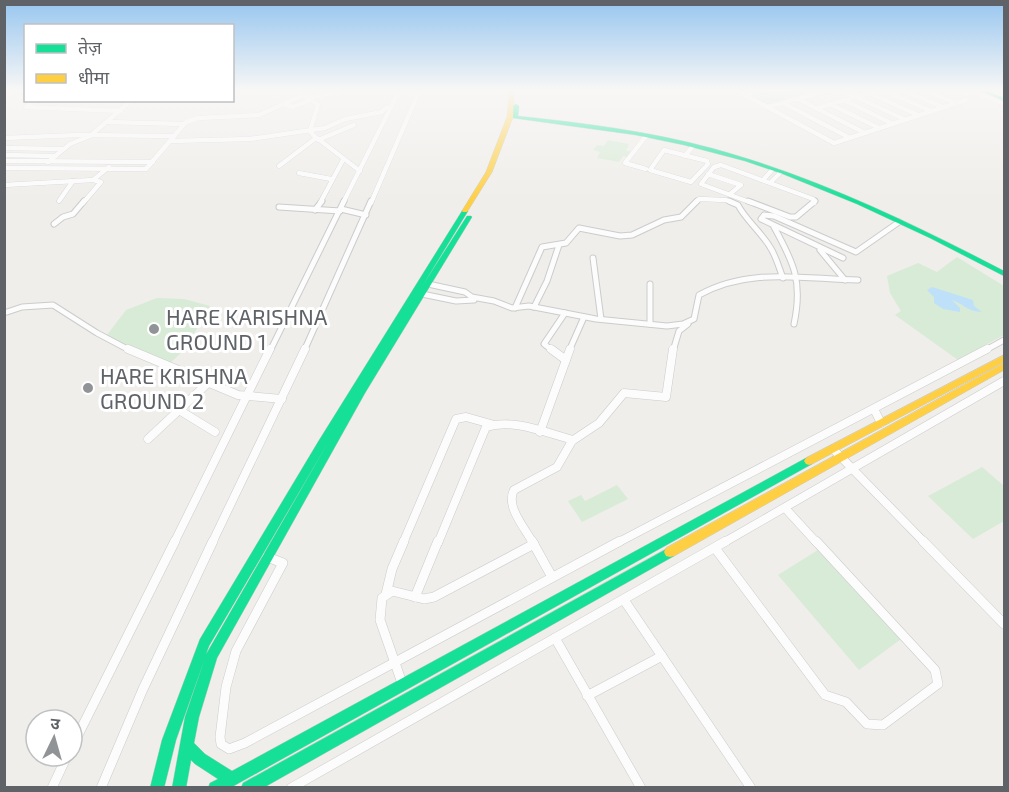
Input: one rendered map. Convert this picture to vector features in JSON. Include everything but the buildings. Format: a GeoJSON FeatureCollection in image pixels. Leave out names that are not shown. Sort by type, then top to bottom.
{"type":"FeatureCollection","features":[{"type":"Feature","properties":{"kind":"street"},"geometry":{"type":"LineString","coordinates":[[42,168],[63,149],[90,136],[103,126]]}},
{"type":"Feature","properties":{"kind":"street"},"geometry":{"type":"LineString","coordinates":[[4,168],[143,169],[153,162],[181,126]]}},
{"type":"Feature","properties":{"kind":"street"},"geometry":{"type":"LineString","coordinates":[[310,131],[312,126]]}},
{"type":"Feature","properties":{"kind":"street"},"geometry":{"type":"LineString","coordinates":[[171,141],[250,139],[332,126]]}},
{"type":"Feature","properties":{"kind":"street"},"geometry":{"type":"LineString","coordinates":[[279,166],[317,139],[351,126]]}},
{"type":"Feature","properties":{"kind":"street"},"geometry":{"type":"LineString","coordinates":[[84,723],[382,126]]}},
{"type":"Feature","properties":{"kind":"street"},"geometry":{"type":"LineString","coordinates":[[101,788],[156,658],[282,399],[404,126]]}},
{"type":"Feature","properties":{"kind":"street"},"geometry":{"type":"LineString","coordinates":[[157,788],[169,740],[204,643],[321,445],[429,284],[496,172],[510,126]]}},
{"type":"Feature","properties":{"kind":"street"},"geometry":{"type":"LineString","coordinates":[[587,126],[646,136],[690,152],[776,172],[853,201],[899,222],[1005,279]]}},
{"type":"Feature","properties":{"kind":"street"},"geometry":{"type":"LineString","coordinates":[[599,126],[637,132],[746,158],[817,183],[896,216],[1005,274]]}},
{"type":"Feature","properties":{"kind":"street"},"geometry":{"type":"LineString","coordinates":[[803,126],[834,143],[886,126]]}},
{"type":"Feature","properties":{"kind":"street"},"geometry":{"type":"LineString","coordinates":[[827,126],[850,138]]}},
{"type":"Feature","properties":{"kind":"street"},"geometry":{"type":"LineString","coordinates":[[851,126],[865,133]]}},
{"type":"Feature","properties":{"kind":"street"},"geometry":{"type":"LineString","coordinates":[[875,126],[879,128]]}},
{"type":"Feature","properties":{"kind":"street"},"geometry":{"type":"LineString","coordinates":[[310,131],[343,160],[360,171]]}},
{"type":"Feature","properties":{"kind":"street"},"geometry":{"type":"LineString","coordinates":[[4,138],[174,136]]}},
{"type":"Feature","properties":{"kind":"street"},"geometry":{"type":"LineString","coordinates":[[646,136],[625,163],[646,169]]}},
{"type":"Feature","properties":{"kind":"street"},"geometry":{"type":"LineString","coordinates":[[4,148],[63,149]]}},
{"type":"Feature","properties":{"kind":"street"},"geometry":{"type":"LineString","coordinates":[[664,150],[690,152],[708,163],[693,182],[650,170],[664,150]]}},
{"type":"Feature","properties":{"kind":"street"},"geometry":{"type":"LineString","coordinates":[[13,168],[27,155]]}},
{"type":"Feature","properties":{"kind":"street"},"geometry":{"type":"LineString","coordinates":[[5,157],[56,156]]}},
{"type":"Feature","properties":{"kind":"street"},"geometry":{"type":"LineString","coordinates":[[5,157],[20,161],[49,162],[153,162]]}},
{"type":"Feature","properties":{"kind":"street"},"geometry":{"type":"LineString","coordinates":[[315,210],[325,197],[331,179],[343,160]]}},
{"type":"Feature","properties":{"kind":"street"},"geometry":{"type":"LineString","coordinates":[[718,165],[764,179],[813,199],[814,204],[792,217],[701,184],[718,165]]}},
{"type":"Feature","properties":{"kind":"street"},"geometry":{"type":"LineString","coordinates":[[93,180],[109,167]]}},
{"type":"Feature","properties":{"kind":"street"},"geometry":{"type":"LineString","coordinates":[[60,182],[73,168]]}},
{"type":"Feature","properties":{"kind":"street"},"geometry":{"type":"LineString","coordinates":[[764,179],[776,172]]}},
{"type":"Feature","properties":{"kind":"street"},"geometry":{"type":"LineString","coordinates":[[771,182],[776,172]]}},
{"type":"Feature","properties":{"kind":"street"},"geometry":{"type":"LineString","coordinates":[[299,173],[331,179]]}},
{"type":"Feature","properties":{"kind":"street"},"geometry":{"type":"LineString","coordinates":[[708,174],[741,185]]}},
{"type":"Feature","properties":{"kind":"street"},"geometry":{"type":"LineString","coordinates":[[730,194],[752,175]]}},
{"type":"Feature","properties":{"kind":"street"},"geometry":{"type":"LineString","coordinates":[[4,184],[93,180],[101,182],[73,214],[63,217],[54,224]]}},
{"type":"Feature","properties":{"kind":"street"},"geometry":{"type":"LineString","coordinates":[[59,201],[73,181]]}},
{"type":"Feature","properties":{"kind":"street"},"geometry":{"type":"LineString","coordinates":[[515,308],[542,247],[566,243],[579,228],[628,236],[664,219],[681,217],[697,199],[726,200],[738,205],[743,215],[766,240],[783,278]]}},
{"type":"Feature","properties":{"kind":"street"},"geometry":{"type":"LineString","coordinates":[[279,207],[340,210],[366,215]]}},
{"type":"Feature","properties":{"kind":"street"},"geometry":{"type":"LineString","coordinates":[[843,258],[761,219],[768,214],[774,216],[856,252],[899,222]]}},
{"type":"Feature","properties":{"kind":"street"},"geometry":{"type":"LineString","coordinates":[[774,227],[791,258],[799,279],[800,300],[794,324]]}},
{"type":"Feature","properties":{"kind":"street"},"geometry":{"type":"LineString","coordinates":[[534,307],[547,281],[560,245]]}},
{"type":"Feature","properties":{"kind":"street"},"geometry":{"type":"LineString","coordinates":[[819,248],[845,280]]}},
{"type":"Feature","properties":{"kind":"street"},"geometry":{"type":"LineString","coordinates":[[593,258],[601,319]]}},
{"type":"Feature","properties":{"kind":"street"},"geometry":{"type":"LineString","coordinates":[[552,577],[513,507],[511,496],[516,487],[557,467],[573,440],[599,423],[627,392],[666,397],[675,339],[679,331],[696,316],[697,298],[704,291],[745,276],[858,280]]}},
{"type":"Feature","properties":{"kind":"street"},"geometry":{"type":"LineString","coordinates":[[429,284],[426,295],[362,391],[275,559],[229,671],[220,737],[224,748],[234,748],[398,671],[833,449],[876,414],[1005,358]]}},
{"type":"Feature","properties":{"kind":"street"},"geometry":{"type":"LineString","coordinates":[[429,284],[515,308],[534,307],[584,317],[650,324],[677,326],[690,322]]}},
{"type":"Feature","properties":{"kind":"street"},"geometry":{"type":"LineString","coordinates":[[650,284],[650,324]]}},
{"type":"Feature","properties":{"kind":"street"},"geometry":{"type":"LineString","coordinates":[[426,295],[456,301],[470,300],[500,304]]}},
{"type":"Feature","properties":{"kind":"street"},"geometry":{"type":"LineString","coordinates":[[4,313],[22,307],[53,305],[123,347],[246,398],[282,399]]}},
{"type":"Feature","properties":{"kind":"street"},"geometry":{"type":"LineString","coordinates":[[565,313],[544,344],[566,360]]}},
{"type":"Feature","properties":{"kind":"street"},"geometry":{"type":"LineString","coordinates":[[540,432],[572,342],[584,317]]}},
{"type":"Feature","properties":{"kind":"street"},"geometry":{"type":"LineString","coordinates":[[215,788],[398,671],[552,577],[876,414],[1005,340]]}},
{"type":"Feature","properties":{"kind":"street"},"geometry":{"type":"LineString","coordinates":[[248,788],[1005,366]]}},
{"type":"Feature","properties":{"kind":"street"},"geometry":{"type":"LineString","coordinates":[[291,788],[1005,381]]}},
{"type":"Feature","properties":{"kind":"street"},"geometry":{"type":"LineString","coordinates":[[148,439],[209,382]]}},
{"type":"Feature","properties":{"kind":"street"},"geometry":{"type":"LineString","coordinates":[[179,410],[215,432]]}},
{"type":"Feature","properties":{"kind":"street"},"geometry":{"type":"LineString","coordinates":[[398,671],[379,613],[382,598],[386,594],[392,569],[456,419],[466,417],[492,424],[512,425],[573,440]]}},
{"type":"Feature","properties":{"kind":"street"},"geometry":{"type":"LineString","coordinates":[[416,597],[486,427],[492,424]]}},
{"type":"Feature","properties":{"kind":"street"},"geometry":{"type":"LineString","coordinates":[[833,449],[1005,624]]}},
{"type":"Feature","properties":{"kind":"street"},"geometry":{"type":"LineString","coordinates":[[715,548],[825,695],[842,698],[866,724],[883,725],[938,684],[935,670],[785,508]]}},
{"type":"Feature","properties":{"kind":"street"},"geometry":{"type":"LineString","coordinates":[[386,594],[396,591],[416,597],[434,597],[534,544]]}},
{"type":"Feature","properties":{"kind":"street"},"geometry":{"type":"LineString","coordinates":[[179,788],[192,717],[212,655],[275,559]]}},
{"type":"Feature","properties":{"kind":"street"},"geometry":{"type":"LineString","coordinates":[[624,600],[751,788]]}},
{"type":"Feature","properties":{"kind":"street"},"geometry":{"type":"LineString","coordinates":[[555,638],[641,788]]}},
{"type":"Feature","properties":{"kind":"street"},"geometry":{"type":"LineString","coordinates":[[587,696],[662,656]]}},
{"type":"Feature","properties":{"kind":"street"},"geometry":{"type":"LineString","coordinates":[[187,745],[200,759],[230,778]]}},
{"type":"Feature","properties":{"kind":"street"},"geometry":{"type":"LineString","coordinates":[[52,788],[61,768]]}},
{"type":"Feature","properties":{"kind":"green space"},"geometry":{"type":"Polygon","coordinates":[[[608,140],[629,144],[626,151],[635,152],[632,158],[623,156],[619,162],[597,158],[600,152],[593,150],[597,145],[604,146],[608,140]]]}},
{"type":"Feature","properties":{"kind":"green space"},"geometry":{"type":"Polygon","coordinates":[[[957,257],[1004,286],[1004,335],[958,360],[895,315],[901,311],[890,293],[887,276],[918,263],[937,272],[957,257]]]}},
{"type":"Feature","properties":{"kind":"green space","name":"HARE KARISHNA GROUND 1"},"geometry":{"type":"Polygon","coordinates":[[[157,298],[184,299],[210,306],[185,349],[170,363],[124,345],[107,335],[126,310],[157,298]]]}},
{"type":"Feature","properties":{"kind":"green space"},"geometry":{"type":"Polygon","coordinates":[[[982,467],[1004,486],[1004,521],[973,539],[928,496],[982,467]]]}},
{"type":"Feature","properties":{"kind":"green space"},"geometry":{"type":"Polygon","coordinates":[[[617,485],[628,499],[582,522],[568,501],[581,495],[585,501],[617,485]]]}},
{"type":"Feature","properties":{"kind":"green space"},"geometry":{"type":"Polygon","coordinates":[[[818,550],[901,639],[859,670],[778,575],[818,550]]]}},
{"type":"Feature","properties":{"kind":"water"},"geometry":{"type":"Polygon","coordinates":[[[932,287],[973,300],[974,306],[982,312],[973,311],[952,300],[960,308],[960,312],[943,309],[934,303],[934,297],[927,290],[932,287]]]}},
{"type":"Feature","properties":{"kind":"traffic: fast"},"geometry":{"type":"LineString","coordinates":[[588,126],[636,133],[708,149],[785,173],[896,219],[1004,274]]}},
{"type":"Feature","properties":{"kind":"traffic: fast"},"geometry":{"type":"LineString","coordinates":[[157,788],[169,740],[204,643],[321,445],[465,211]]}},
{"type":"Feature","properties":{"kind":"traffic: fast"},"geometry":{"type":"LineString","coordinates":[[179,788],[192,717],[212,655],[362,391],[469,217]]}},
{"type":"Feature","properties":{"kind":"traffic: fast"},"geometry":{"type":"LineString","coordinates":[[215,788],[809,461]]}},
{"type":"Feature","properties":{"kind":"traffic: fast"},"geometry":{"type":"LineString","coordinates":[[248,788],[670,552]]}},
{"type":"Feature","properties":{"kind":"traffic: fast"},"geometry":{"type":"LineString","coordinates":[[187,745],[200,759],[230,778]]}},
{"type":"Feature","properties":{"kind":"traffic: slow"},"geometry":{"type":"LineString","coordinates":[[465,211],[489,172],[507,126]]}},
{"type":"Feature","properties":{"kind":"traffic: slow"},"geometry":{"type":"LineString","coordinates":[[809,461],[1004,358]]}},
{"type":"Feature","properties":{"kind":"traffic: slow"},"geometry":{"type":"LineString","coordinates":[[670,552],[1004,366]]}},
{"type":"Feature","properties":{"kind":"place","name":"HARE KARISHNA GROUND 1"},"geometry":{"type":"Point","coordinates":[154,329]}},
{"type":"Feature","properties":{"kind":"place","name":"HARE KRISHNA GROUND 2"},"geometry":{"type":"Point","coordinates":[88,388]}}]}
